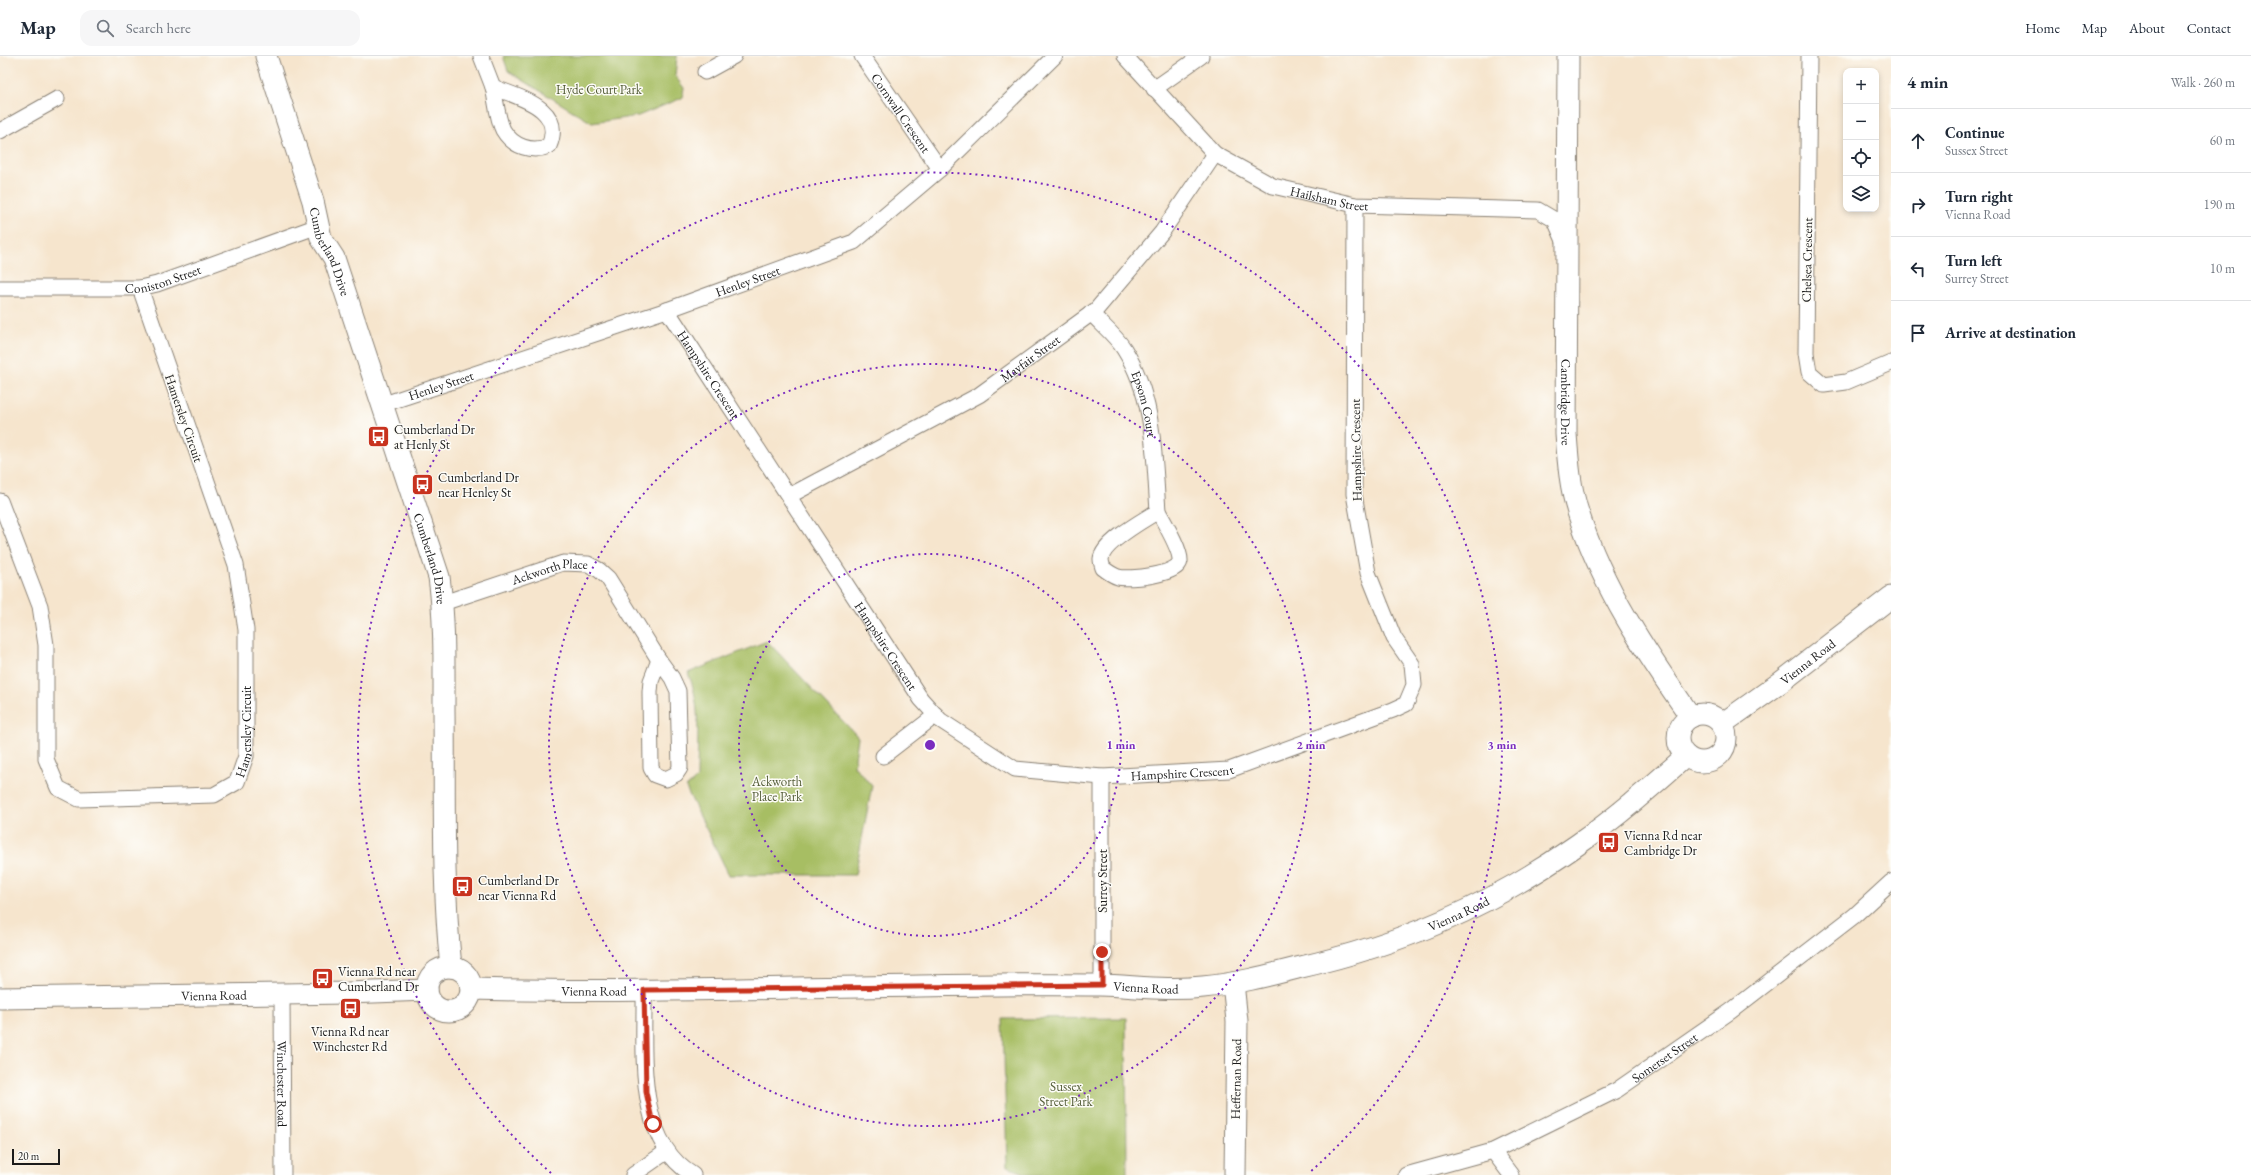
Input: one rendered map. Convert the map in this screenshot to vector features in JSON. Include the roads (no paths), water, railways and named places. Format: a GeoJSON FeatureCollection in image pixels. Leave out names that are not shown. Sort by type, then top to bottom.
{"type":"FeatureCollection","features":[{"type":"Feature","properties":{"kind":"main road","name":"Cumberland Drive"},"geometry":{"type":"LineString","coordinates":[[266,56],[313,201],[321,238],[334,258],[381,405],[439,577],[443,603],[445,913],[451,967]]}},
{"type":"Feature","properties":{"kind":"main road","name":"Cambridge Drive"},"geometry":{"type":"LineString","coordinates":[[1568,56],[1566,434],[1569,469],[1578,514],[1600,572],[1656,667],[1691,717]]}},
{"type":"Feature","properties":{"kind":"main road","name":"Vienna Road"},"geometry":{"type":"LineString","coordinates":[[1722,724],[1781,682],[1891,597]]}},
{"type":"Feature","properties":{"kind":"main road"},"geometry":{"type":"LineString","coordinates":[[1705,714],[1717,719],[1722,724],[1726,739],[1721,753],[1708,761],[1693,760],[1686,756],[1679,742],[1681,727],[1691,717],[1705,714]]}},
{"type":"Feature","properties":{"kind":"main road","name":"Vienna Road"},"geometry":{"type":"LineString","coordinates":[[471,990],[644,990],[1102,985],[1154,989],[1202,988],[1234,983],[1348,956],[1409,936],[1472,909],[1531,876],[1580,844],[1628,806],[1686,756]]}},
{"type":"Feature","properties":{"kind":"main road"},"geometry":{"type":"LineString","coordinates":[[443,967],[451,967],[463,972],[470,983],[471,990],[466,1003],[460,1008],[446,1011],[433,1004],[427,990],[431,976],[443,967]]}},
{"type":"Feature","properties":{"kind":"main road","name":"Heffernan Road"},"geometry":{"type":"LineString","coordinates":[[1234,983],[1237,1021],[1235,1175]]}},
{"type":"Feature","properties":{"kind":"main road","name":"Vienna Road"},"geometry":{"type":"LineString","coordinates":[[0,998],[282,994],[427,990]]}},
{"type":"Feature","properties":{"kind":"street"},"geometry":{"type":"LineString","coordinates":[[481,56],[493,87],[503,129],[515,143],[528,149],[540,150],[549,146],[553,136],[553,125],[544,113],[532,103],[493,87]]}},
{"type":"Feature","properties":{"kind":"street"},"geometry":{"type":"LineString","coordinates":[[704,72],[734,56]]}},
{"type":"Feature","properties":{"kind":"street","name":"Cornwall Crescent"},"geometry":{"type":"LineString","coordinates":[[862,56],[940,169]]}},
{"type":"Feature","properties":{"kind":"street","name":"Henley Street"},"geometry":{"type":"LineString","coordinates":[[381,405],[667,310],[854,242],[940,169],[1055,56]]}},
{"type":"Feature","properties":{"kind":"street","name":"Hailsham Street"},"geometry":{"type":"LineString","coordinates":[[1125,56],[1215,154],[1273,186],[1354,205],[1538,210],[1554,220],[1566,247]]}},
{"type":"Feature","properties":{"kind":"street"},"geometry":{"type":"LineString","coordinates":[[1154,89],[1201,56]]}},
{"type":"Feature","properties":{"kind":"street","name":"Chelsea Crescent"},"geometry":{"type":"LineString","coordinates":[[1809,56],[1806,353],[1809,372],[1824,385],[1846,382],[1891,363]]}},
{"type":"Feature","properties":{"kind":"street"},"geometry":{"type":"LineString","coordinates":[[0,131],[57,99]]}},
{"type":"Feature","properties":{"kind":"street","name":"Mayfair Street"},"geometry":{"type":"LineString","coordinates":[[789,496],[979,395],[1091,313],[1162,232],[1215,154]]}},
{"type":"Feature","properties":{"kind":"street","name":"Hampshire Crescent"},"geometry":{"type":"LineString","coordinates":[[667,310],[921,699],[936,715],[1015,769],[1102,777],[1229,770],[1393,710],[1406,704],[1414,685],[1412,664],[1394,638],[1368,573],[1354,494],[1354,205]]}},
{"type":"Feature","properties":{"kind":"street","name":"Coniston Street"},"geometry":{"type":"LineString","coordinates":[[0,288],[140,288],[238,256],[318,226]]}},
{"type":"Feature","properties":{"kind":"street","name":"Hamersley Circuit"},"geometry":{"type":"LineString","coordinates":[[0,501],[40,606],[46,645],[46,759],[58,788],[79,799],[214,795],[237,782],[246,756],[246,630],[236,565],[140,288]]}},
{"type":"Feature","properties":{"kind":"street","name":"Epsom Court"},"geometry":{"type":"LineString","coordinates":[[1091,313],[1124,348],[1142,386],[1151,416],[1158,511],[1178,551],[1180,561],[1174,570],[1167,573],[1120,578],[1110,574],[1102,568],[1101,558],[1106,549],[1114,541],[1158,511]]}},
{"type":"Feature","properties":{"kind":"street","name":"Ackworth Place"},"geometry":{"type":"LineString","coordinates":[[443,603],[563,563],[588,564],[608,578],[659,660],[672,678],[678,691],[680,768],[676,774],[666,780],[655,775],[651,768],[650,692],[659,660]]}},
{"type":"Feature","properties":{"kind":"street"},"geometry":{"type":"LineString","coordinates":[[883,756],[936,715]]}},
{"type":"Feature","properties":{"kind":"street","name":"Surrey Street"},"geometry":{"type":"LineString","coordinates":[[1102,777],[1102,985]]}},
{"type":"Feature","properties":{"kind":"street","name":"Somerset Street"},"geometry":{"type":"LineString","coordinates":[[1406,1175],[1493,1151],[1618,1090],[1731,1011],[1854,916],[1891,882]]}},
{"type":"Feature","properties":{"kind":"street"},"geometry":{"type":"LineString","coordinates":[[644,990],[646,1092],[653,1124],[666,1152],[693,1175]]}},
{"type":"Feature","properties":{"kind":"street","name":"Winchester Road"},"geometry":{"type":"LineString","coordinates":[[282,994],[283,1175]]}},
{"type":"Feature","properties":{"kind":"street"},"geometry":{"type":"LineString","coordinates":[[1493,1151],[1511,1175]]}},
{"type":"Feature","properties":{"kind":"street"},"geometry":{"type":"LineString","coordinates":[[633,1175],[666,1152]]}},
{"type":"Feature","properties":{"kind":"place","name":"Cumberland Dr at Henly St"},"geometry":{"type":"Point","coordinates":[379,436]}},
{"type":"Feature","properties":{"kind":"place","name":"Cumberland Dr near Henley St"},"geometry":{"type":"Point","coordinates":[423,484]}},
{"type":"Feature","properties":{"kind":"place","name":"Vienna Rd near Cambridge Dr"},"geometry":{"type":"Point","coordinates":[1608,842]}},
{"type":"Feature","properties":{"kind":"place","name":"Cumberland Dr near Vienna Rd"},"geometry":{"type":"Point","coordinates":[462,887]}},
{"type":"Feature","properties":{"kind":"place","name":"Vienna Rd near Cumberland Dr"},"geometry":{"type":"Point","coordinates":[322,978]}},
{"type":"Feature","properties":{"kind":"place","name":"Vienna Rd near Winchester Rd"},"geometry":{"type":"Point","coordinates":[350,1009]}},
{"type":"Feature","properties":{"kind":"park label","name":"Hyde Court Park"},"geometry":{"type":"Point","coordinates":[599,89]}},
{"type":"Feature","properties":{"kind":"park label","name":"Ackworth Place Park"},"geometry":{"type":"Point","coordinates":[777,788]}},
{"type":"Feature","properties":{"kind":"park label","name":"Sussex Street Park"},"geometry":{"type":"Point","coordinates":[1066,1094]}}]}
